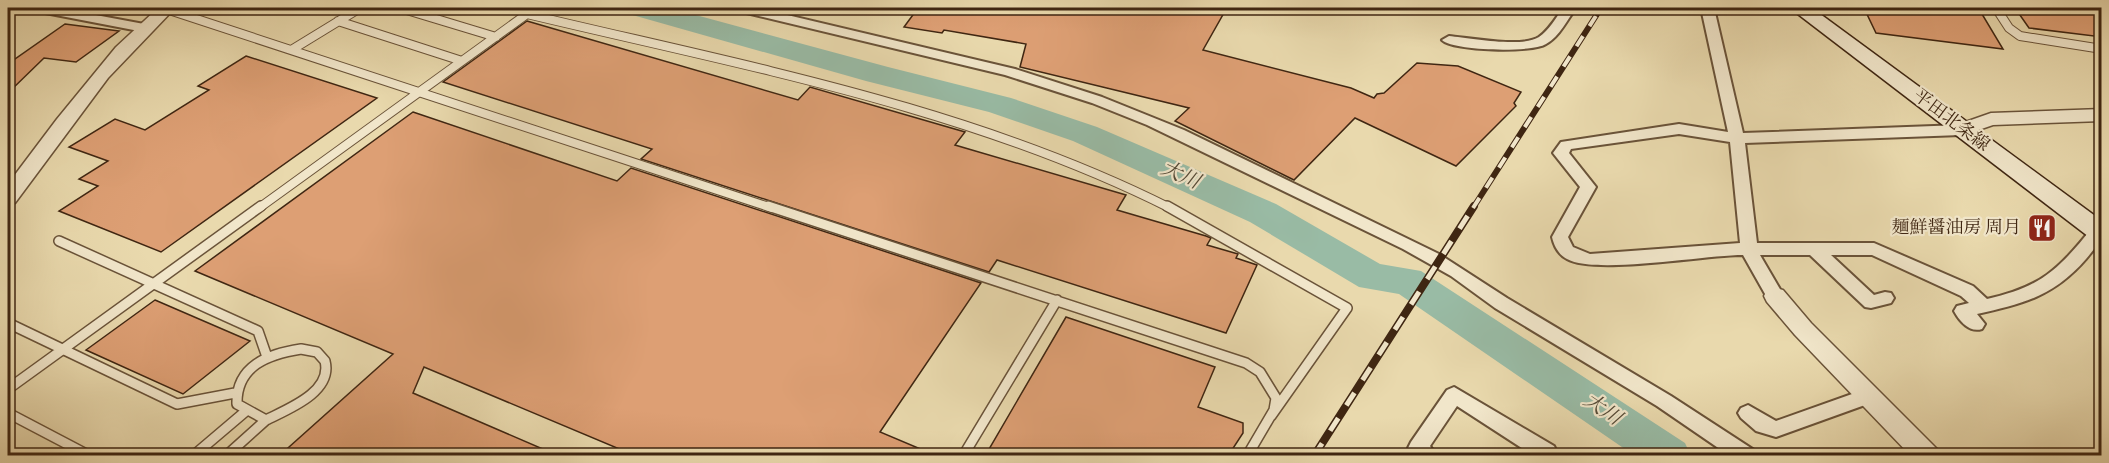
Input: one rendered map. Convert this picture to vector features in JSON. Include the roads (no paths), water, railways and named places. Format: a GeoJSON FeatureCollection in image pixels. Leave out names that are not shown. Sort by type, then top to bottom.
{"type":"FeatureCollection","features":[{"type":"Feature","properties":{"kind":"main road","name":"平田北条線"},"geometry":{"type":"LineString","coordinates":[[1800,8],[2100,233]]}},
{"type":"Feature","properties":{"kind":"street"},"geometry":{"type":"LineString","coordinates":[[40,8],[144,28]]}},
{"type":"Feature","properties":{"kind":"street"},"geometry":{"type":"LineString","coordinates":[[8,198],[93,86],[144,28],[166,8]]}},
{"type":"Feature","properties":{"kind":"street"},"geometry":{"type":"LineString","coordinates":[[743,8],[1015,73],[1147,119],[1438,261],[1477,284],[1501,303],[1664,401],[1747,456]]}},
{"type":"Feature","properties":{"kind":"street"},"geometry":{"type":"LineString","coordinates":[[1449,40],[1525,45],[1539,42],[1551,33],[1569,8]]}},
{"type":"Feature","properties":{"kind":"street"},"geometry":{"type":"LineString","coordinates":[[1707,8],[1737,138],[1749,250],[1774,296],[1803,329],[1928,456]]}},
{"type":"Feature","properties":{"kind":"street"},"geometry":{"type":"LineString","coordinates":[[1983,306],[1967,291],[1874,249],[1733,249],[1590,260],[1569,254],[1562,246],[1560,237],[1588,187],[1561,153],[1566,146],[1679,129],[1737,138],[1961,130],[1991,119],[2102,115]]}},
{"type":"Feature","properties":{"kind":"street"},"geometry":{"type":"LineString","coordinates":[[1976,324],[1963,311],[2036,291],[2070,267],[2100,233]]}},
{"type":"Feature","properties":{"kind":"street"},"geometry":{"type":"LineString","coordinates":[[1815,250],[1871,302],[1886,298]]}},
{"type":"Feature","properties":{"kind":"street"},"geometry":{"type":"LineString","coordinates":[[1427,456],[1418,448],[1454,395],[1547,452],[1544,456]]}},
{"type":"Feature","properties":{"kind":"street"},"geometry":{"type":"LineString","coordinates":[[1748,413],[1763,425],[1776,429],[1869,396]]}},
{"type":"Feature","properties":{"kind":"lane"},"geometry":{"type":"LineString","coordinates":[[166,8],[1246,363],[1260,372],[1276,398],[1271,416]]}},
{"type":"Feature","properties":{"kind":"lane"},"geometry":{"type":"LineString","coordinates":[[293,49],[360,8]]}},
{"type":"Feature","properties":{"kind":"lane"},"geometry":{"type":"LineString","coordinates":[[400,8],[496,37]]}},
{"type":"Feature","properties":{"kind":"lane"},"geometry":{"type":"LineString","coordinates":[[1996,8],[2008,28],[2020,36],[2102,49]]}},
{"type":"Feature","properties":{"kind":"lane"},"geometry":{"type":"LineString","coordinates":[[8,389],[527,14],[924,111],[1058,158],[1156,200],[1245,248],[1347,309],[1271,416],[1247,456]]}},
{"type":"Feature","properties":{"kind":"lane"},"geometry":{"type":"LineString","coordinates":[[338,21],[462,61]]}},
{"type":"Feature","properties":{"kind":"lane"},"geometry":{"type":"LineString","coordinates":[[59,241],[258,331],[267,357]]}},
{"type":"Feature","properties":{"kind":"lane"},"geometry":{"type":"LineString","coordinates":[[963,456],[1057,300]]}},
{"type":"Feature","properties":{"kind":"lane"},"geometry":{"type":"LineString","coordinates":[[8,323],[177,404],[235,393]]}},
{"type":"Feature","properties":{"kind":"lane"},"geometry":{"type":"LineString","coordinates":[[226,456],[266,420],[313,392],[324,379],[327,367],[323,357],[314,351],[301,349],[284,351],[267,357],[240,380],[235,393],[237,404],[266,420]]}},
{"type":"Feature","properties":{"kind":"lane"},"geometry":{"type":"LineString","coordinates":[[193,456],[246,411]]}},
{"type":"Feature","properties":{"kind":"lane"},"geometry":{"type":"LineString","coordinates":[[8,413],[90,456]]}},
{"type":"Feature","properties":{"kind":"waterway","name":"大川"},"geometry":{"type":"LineString","coordinates":[[639,8],[877,74],[1000,105],[1085,134],[1263,213],[1372,277],[1408,281],[1670,456]]}},
{"type":"Feature","properties":{"kind":"waterway"},"geometry":{"type":"LineString","coordinates":[[2089,8],[2102,9]]}},
{"type":"Feature","properties":{"kind":"railway"},"geometry":{"type":"LineString","coordinates":[[1473,208],[1601,8]]}},
{"type":"Feature","properties":{"kind":"railway"},"geometry":{"type":"LineString","coordinates":[[1314,456],[1474,206]]}},
{"type":"Feature","properties":{"kind":"place","name":"麺鮮醤油房 周月"},"geometry":{"type":"Point","coordinates":[2042,228]}}]}
